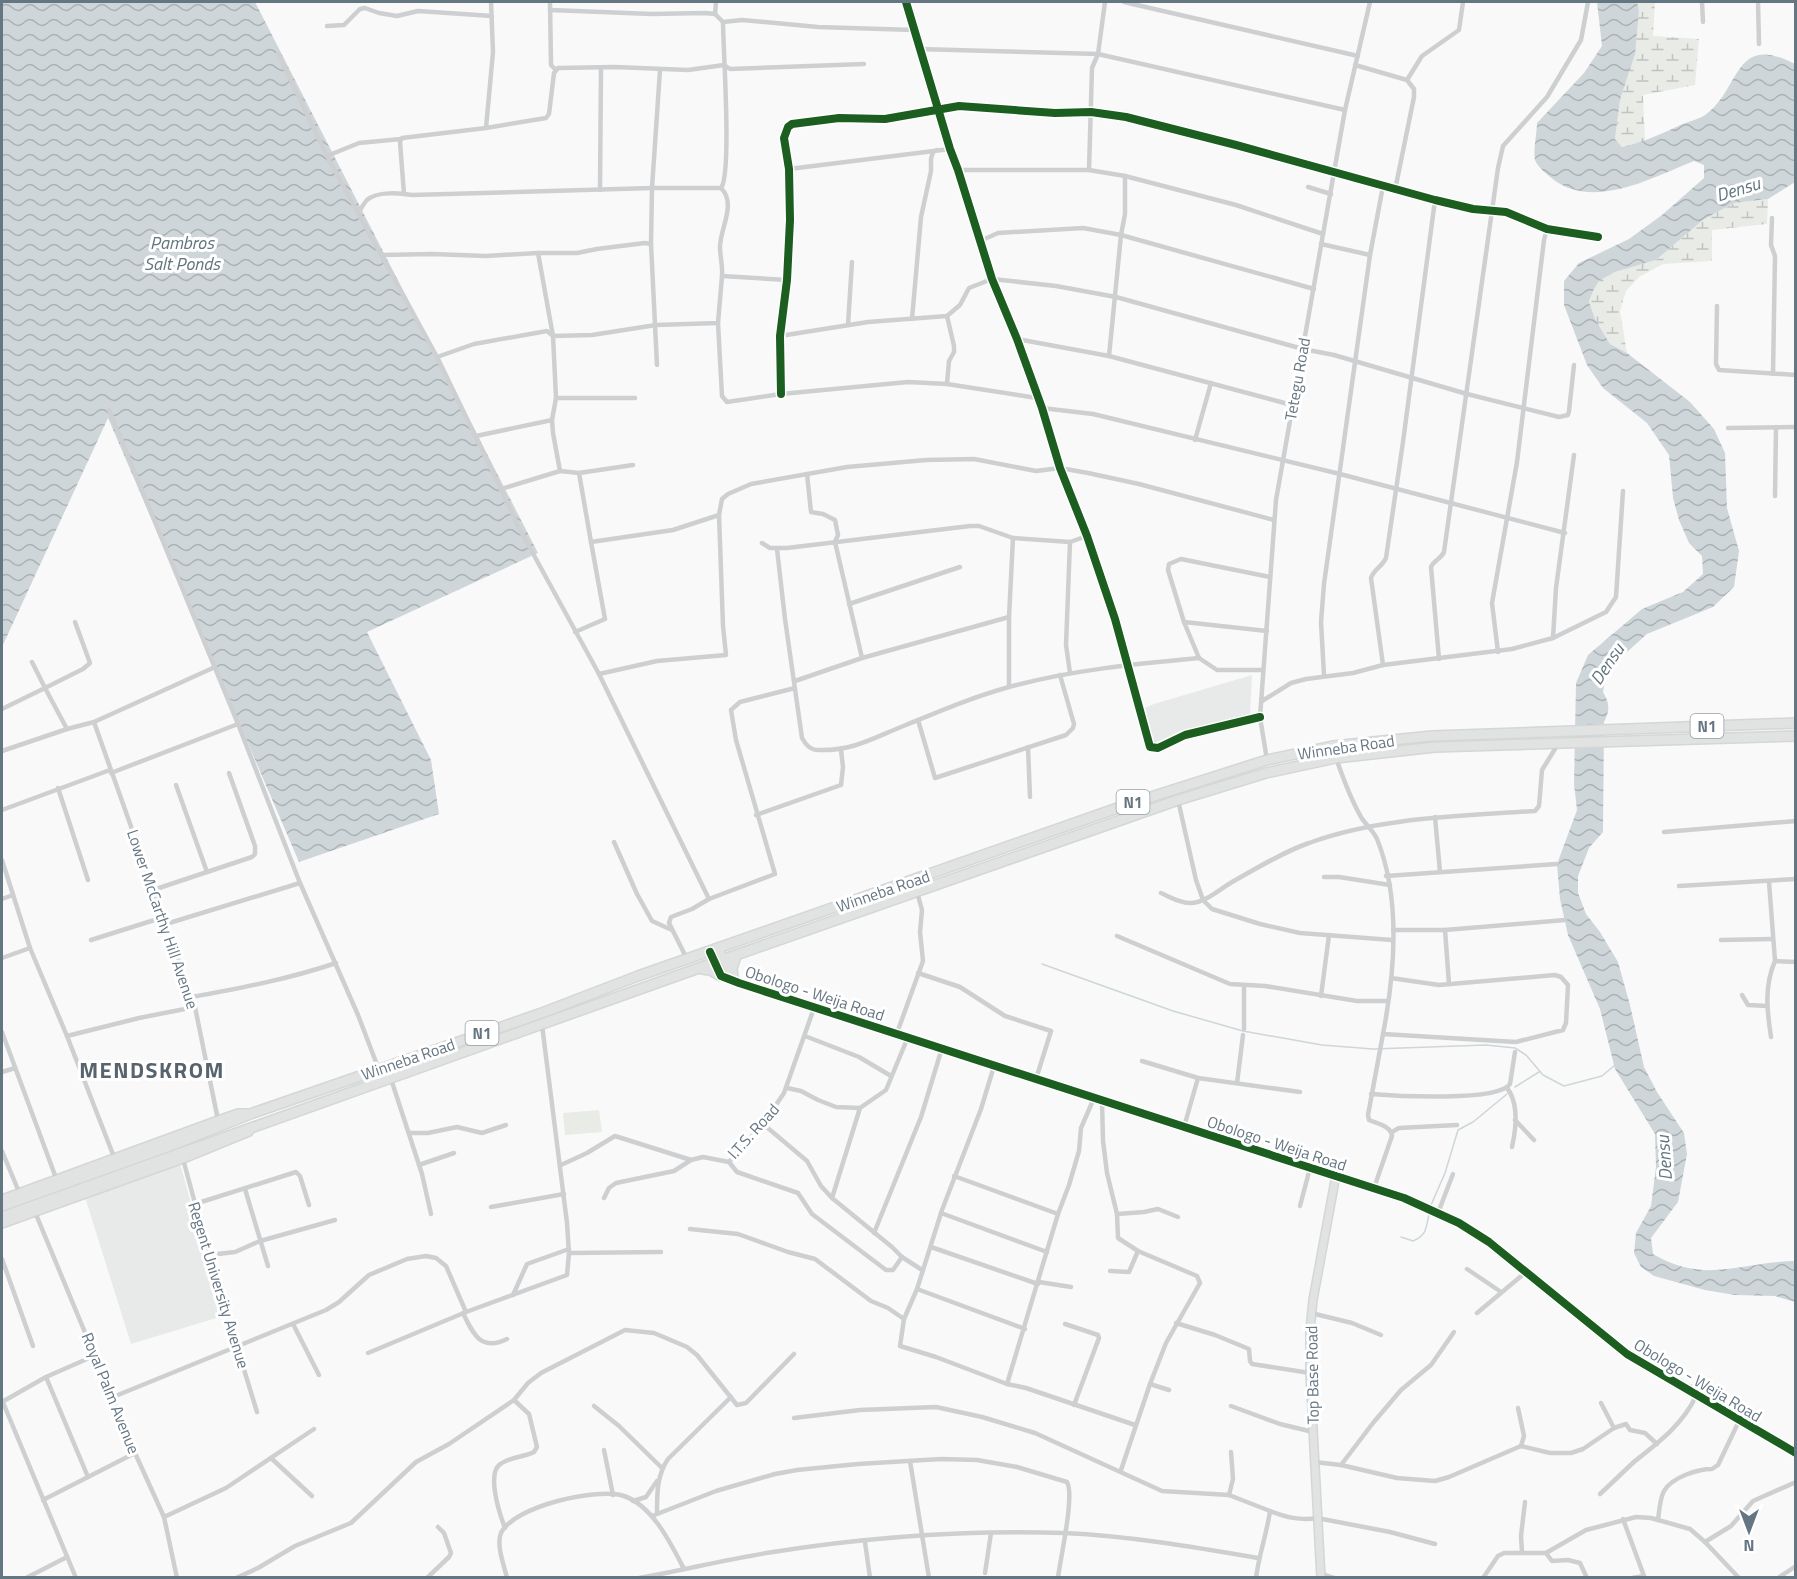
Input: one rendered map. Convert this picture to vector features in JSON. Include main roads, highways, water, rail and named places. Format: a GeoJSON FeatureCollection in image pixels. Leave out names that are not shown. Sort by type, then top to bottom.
{"type":"FeatureCollection","features":[{"type":"Feature","properties":{"kind":"highway","name":"Winneba Road"},"geometry":{"type":"LineString","coordinates":[[2,1206],[170,1146],[253,1113],[687,959],[1129,804],[1267,760],[1355,743],[1432,736],[1796,723]]}},
{"type":"Feature","properties":{"kind":"highway","name":"Winneba Road"},"geometry":{"type":"LineString","coordinates":[[2,1217],[696,969],[1178,800],[1266,773],[1336,758],[1435,747],[1796,736]]}},
{"type":"Feature","properties":{"kind":"highway"},"geometry":{"type":"LineString","coordinates":[[889,889],[893,901]]}},
{"type":"Feature","properties":{"kind":"highway"},"geometry":{"type":"LineString","coordinates":[[734,980],[732,969],[736,956]]}},
{"type":"Feature","properties":{"kind":"highway"},"geometry":{"type":"LineString","coordinates":[[696,969],[710,970],[721,976]]}},
{"type":"Feature","properties":{"kind":"highway"},"geometry":{"type":"LineString","coordinates":[[446,1046],[451,1050],[453,1057]]}},
{"type":"Feature","properties":{"kind":"water","name":"Pambros Salt Ponds"},"geometry":{"type":"Polygon","coordinates":[[[2,2],[255,2],[538,553],[367,632],[431,760],[439,814],[299,862],[108,418],[2,647],[2,2]]]}},
{"type":"Feature","properties":{"kind":"water","name":"Densu"},"geometry":{"type":"Polygon","coordinates":[[[1597,2],[1637,2],[1639,10],[1635,54],[1620,100],[1615,139],[1622,147],[1638,143],[1705,115],[1717,104],[1741,67],[1749,59],[1760,55],[1775,56],[1795,64],[1795,182],[1768,199],[1734,203],[1703,220],[1656,260],[1615,272],[1599,281],[1589,302],[1595,319],[1610,344],[1627,353],[1690,402],[1714,429],[1725,453],[1727,508],[1739,551],[1734,587],[1713,607],[1647,634],[1607,670],[1603,692],[1608,707],[1604,722],[1603,832],[1589,848],[1578,876],[1578,893],[1586,914],[1618,962],[1644,1067],[1657,1092],[1684,1133],[1687,1154],[1678,1202],[1651,1238],[1653,1254],[1672,1263],[1707,1270],[1795,1261],[1795,1302],[1775,1296],[1735,1295],[1705,1290],[1654,1276],[1641,1267],[1634,1253],[1636,1233],[1651,1206],[1656,1167],[1655,1134],[1615,1069],[1600,1009],[1568,935],[1560,899],[1557,864],[1577,810],[1574,784],[1576,683],[1588,655],[1642,609],[1683,592],[1703,574],[1702,556],[1689,543],[1679,520],[1673,498],[1669,455],[1647,423],[1603,388],[1587,365],[1564,305],[1564,281],[1579,263],[1629,239],[1662,215],[1704,178],[1704,165],[1694,161],[1624,188],[1587,192],[1570,188],[1554,180],[1541,169],[1535,160],[1537,123],[1584,73],[1602,46],[1597,2]]]}},
{"type":"Feature","properties":{"kind":"waterway"},"geometry":{"type":"LineString","coordinates":[[1042,964],[1173,1011],[1243,1031],[1322,1045],[1373,1049],[1486,1045],[1515,1048],[1526,1055],[1543,1075],[1564,1086],[1602,1076],[1615,1065]]}},
{"type":"Feature","properties":{"kind":"waterway"},"geometry":{"type":"LineString","coordinates":[[1515,1087],[1539,1072]]}},
{"type":"Feature","properties":{"kind":"waterway"},"geometry":{"type":"LineString","coordinates":[[1431,1205],[1445,1173],[1458,1130],[1473,1122],[1507,1094]]}},
{"type":"Feature","properties":{"kind":"waterway"},"geometry":{"type":"LineString","coordinates":[[1401,1237],[1413,1241],[1421,1236],[1429,1214]]}},
{"type":"Feature","properties":{"kind":"district","name":"MENDSKROM"},"geometry":{"type":"Point","coordinates":[152,1070]}}]}
